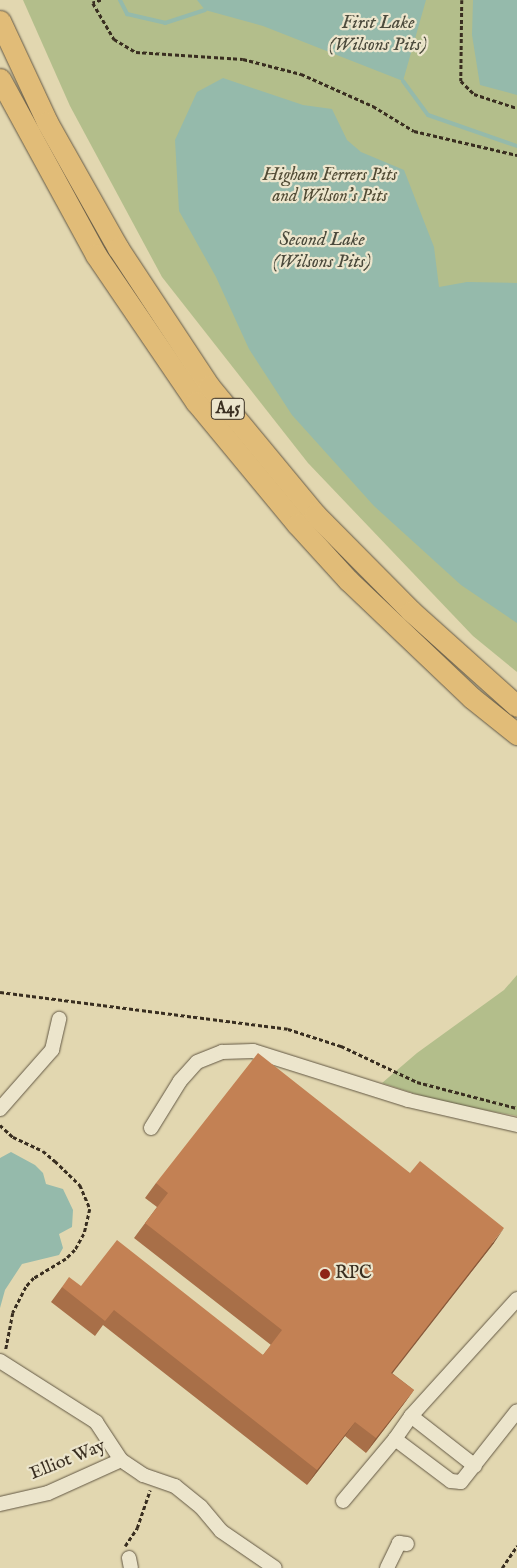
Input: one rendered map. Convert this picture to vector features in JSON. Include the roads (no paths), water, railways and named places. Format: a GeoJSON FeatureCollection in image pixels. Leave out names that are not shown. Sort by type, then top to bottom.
{"type":"FeatureCollection","features":[{"type":"Feature","properties":{"kind":"highway","name":"A45"},"geometry":{"type":"LineString","coordinates":[[0,21],[47,122],[118,248],[210,386],[315,514],[411,611],[517,706]]}},
{"type":"Feature","properties":{"kind":"highway","name":"A45"},"geometry":{"type":"LineString","coordinates":[[0,79],[96,255],[196,402],[296,524],[348,580],[472,698],[517,734]]}},
{"type":"Feature","properties":{"kind":"street"},"geometry":{"type":"LineString","coordinates":[[0,1109],[52,1050],[60,1019]]}},
{"type":"Feature","properties":{"kind":"street"},"geometry":{"type":"LineString","coordinates":[[151,1128],[180,1081],[197,1062],[222,1052],[253,1051],[408,1100],[517,1125]]}},
{"type":"Feature","properties":{"kind":"street"},"geometry":{"type":"LineString","coordinates":[[342,1501],[395,1439],[411,1416],[517,1298]]}},
{"type":"Feature","properties":{"kind":"street"},"geometry":{"type":"LineString","coordinates":[[1,1360],[96,1422],[121,1460],[154,1479],[175,1486],[202,1507],[221,1531],[275,1568]]}},
{"type":"Feature","properties":{"kind":"street"},"geometry":{"type":"LineString","coordinates":[[395,1439],[451,1481],[461,1482],[517,1411]]}},
{"type":"Feature","properties":{"kind":"street"},"geometry":{"type":"LineString","coordinates":[[411,1416],[475,1466]]}},
{"type":"Feature","properties":{"kind":"street","name":"Elliot Way"},"geometry":{"type":"LineString","coordinates":[[0,1504],[48,1493],[121,1460]]}},
{"type":"Feature","properties":{"kind":"street"},"geometry":{"type":"LineString","coordinates":[[387,1568],[399,1543],[407,1544]]}},
{"type":"Feature","properties":{"kind":"water","name":"First Lake (Wilsons Pits)"},"geometry":{"type":"Polygon","coordinates":[[[197,0],[426,0],[403,81],[263,26],[205,10],[197,0]]]}},
{"type":"Feature","properties":{"kind":"water"},"geometry":{"type":"Polygon","coordinates":[[[473,0],[517,0],[517,95],[480,85],[472,35],[473,0]]]}},
{"type":"Feature","properties":{"kind":"water","name":"Second Lake (Wilsons Pits)"},"geometry":{"type":"Polygon","coordinates":[[[223,78],[303,105],[332,109],[347,140],[361,152],[404,170],[434,247],[439,287],[467,282],[517,283],[517,623],[461,585],[374,506],[292,415],[249,349],[216,277],[179,211],[175,140],[197,92],[223,78]]]}},
{"type":"Feature","properties":{"kind":"water"},"geometry":{"type":"Polygon","coordinates":[[[11,1152],[35,1165],[43,1173],[46,1184],[63,1189],[73,1210],[72,1227],[59,1234],[63,1248],[59,1255],[22,1264],[5,1290],[0,1308],[0,1158],[11,1152]]]}},
{"type":"Feature","properties":{"kind":"waterway"},"geometry":{"type":"LineString","coordinates":[[120,0],[127,14],[165,23],[205,10]]}},
{"type":"Feature","properties":{"kind":"waterway"},"geometry":{"type":"LineString","coordinates":[[403,81],[428,115],[517,146]]}},
{"type":"Feature","properties":{"kind":"place","name":"RPC"},"geometry":{"type":"Point","coordinates":[325,1274]}},
{"type":"Feature","properties":{"kind":"park label","name":"Higham Ferrers Pits and Wilson's Pits"},"geometry":{"type":"Point","coordinates":[330,187]}}]}
